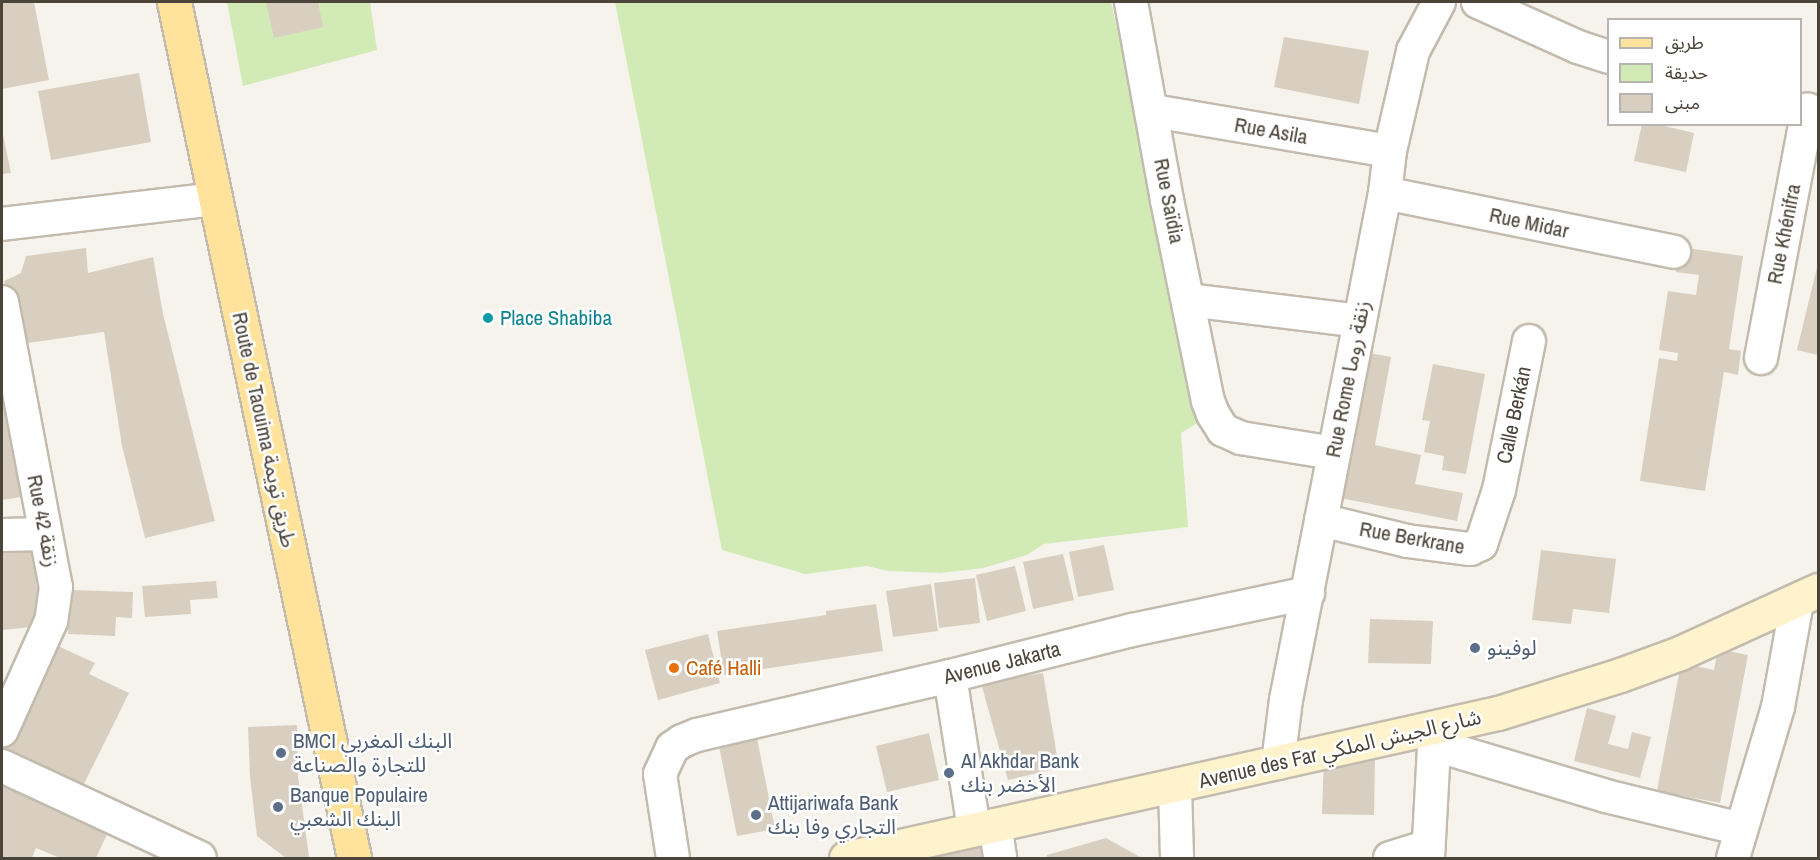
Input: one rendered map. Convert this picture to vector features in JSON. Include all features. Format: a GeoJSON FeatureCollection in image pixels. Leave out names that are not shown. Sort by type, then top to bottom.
{"type":"FeatureCollection","features":[{"type":"Feature","properties":{"kind":"main road","name":"Route de Taouima طريق تويمة"},"geometry":{"type":"LineString","coordinates":[[174,2],[354,858]]}},
{"type":"Feature","properties":{"kind":"main road","name":"Avenue des Far شارع الجيش الملكي"},"geometry":{"type":"LineString","coordinates":[[846,858],[1278,763],[1435,737],[1680,653],[1808,596]]}},
{"type":"Feature","properties":{"kind":"street","name":"Rue Saïdia"},"geometry":{"type":"LineString","coordinates":[[1131,2],[1153,111],[1167,200],[1208,400],[1223,430],[1232,434],[1267,443],[1334,453]]}},
{"type":"Feature","properties":{"kind":"street","name":"Rue Rome زنقة روما"},"geometry":{"type":"LineString","coordinates":[[1278,763],[1287,700],[1385,193],[1389,151],[1413,51],[1439,2]]}},
{"type":"Feature","properties":{"kind":"street"},"geometry":{"type":"LineString","coordinates":[[1478,2],[1578,47],[1607,57]]}},
{"type":"Feature","properties":{"kind":"street","name":"Rue Khénifra"},"geometry":{"type":"LineString","coordinates":[[1761,358],[1809,109]]}},
{"type":"Feature","properties":{"kind":"street","name":"Rue Asila"},"geometry":{"type":"LineString","coordinates":[[1153,111],[1389,151]]}},
{"type":"Feature","properties":{"kind":"street","name":"Rue Midar"},"geometry":{"type":"LineString","coordinates":[[1385,193],[1674,252]]}},
{"type":"Feature","properties":{"kind":"street"},"geometry":{"type":"LineString","coordinates":[[2,224],[216,199]]}},
{"type":"Feature","properties":{"kind":"street"},"geometry":{"type":"LineString","coordinates":[[1189,300],[1360,321]]}},
{"type":"Feature","properties":{"kind":"street","name":"Rue 42 زنقة"},"geometry":{"type":"LineString","coordinates":[[2,302],[56,587],[51,621],[2,730]]}},
{"type":"Feature","properties":{"kind":"street","name":"Calle Berkán"},"geometry":{"type":"LineString","coordinates":[[1499,490],[1529,341]]}},
{"type":"Feature","properties":{"kind":"street","name":"Rue Berkrane"},"geometry":{"type":"LineString","coordinates":[[1321,520],[1407,541],[1474,548],[1484,539],[1499,490]]}},
{"type":"Feature","properties":{"kind":"street"},"geometry":{"type":"LineString","coordinates":[[2,535],[45,534]]}},
{"type":"Feature","properties":{"kind":"street","name":"Avenue Jakarta"},"geometry":{"type":"LineString","coordinates":[[673,858],[660,774],[672,748],[697,735],[950,676],[1132,630],[1308,593]]}},
{"type":"Feature","properties":{"kind":"street"},"geometry":{"type":"LineString","coordinates":[[1733,858],[1808,596]]}},
{"type":"Feature","properties":{"kind":"street"},"geometry":{"type":"LineString","coordinates":[[950,676],[984,828],[1000,858]]}},
{"type":"Feature","properties":{"kind":"street"},"geometry":{"type":"LineString","coordinates":[[1390,858],[1427,853],[1435,737],[1606,796],[1741,829]]}},
{"type":"Feature","properties":{"kind":"street"},"geometry":{"type":"LineString","coordinates":[[2,766],[200,858]]}},
{"type":"Feature","properties":{"kind":"street"},"geometry":{"type":"LineString","coordinates":[[1175,786],[1177,858]]}},
{"type":"Feature","properties":{"kind":"green space"},"geometry":{"type":"Polygon","coordinates":[[[227,2],[370,2],[377,50],[243,86],[227,2]]]}},
{"type":"Feature","properties":{"kind":"green space"},"geometry":{"type":"Polygon","coordinates":[[[615,2],[1111,2],[1204,419],[1181,433],[1188,527],[1044,544],[1027,555],[983,568],[940,573],[888,571],[867,566],[805,574],[722,550],[615,2]]]}},
{"type":"Feature","properties":{"kind":"building"},"geometry":{"type":"Polygon","coordinates":[[[2,2],[34,2],[49,80],[2,89],[2,2]]]}},
{"type":"Feature","properties":{"kind":"building"},"geometry":{"type":"Polygon","coordinates":[[[266,2],[318,2],[323,27],[274,38],[266,2]]]}},
{"type":"Feature","properties":{"kind":"building"},"geometry":{"type":"Polygon","coordinates":[[[1284,37],[1369,51],[1359,104],[1274,87],[1284,37]]]}},
{"type":"Feature","properties":{"kind":"building"},"geometry":{"type":"Polygon","coordinates":[[[139,73],[151,142],[51,160],[38,91],[139,73]]]}},
{"type":"Feature","properties":{"kind":"building"},"geometry":{"type":"Polygon","coordinates":[[[1642,126],[1664,126],[1694,133],[1686,172],[1634,161],[1642,126]]]}},
{"type":"Feature","properties":{"kind":"building"},"geometry":{"type":"Polygon","coordinates":[[[2,130],[11,173],[2,174],[2,130]]]}},
{"type":"Feature","properties":{"kind":"building"},"geometry":{"type":"Polygon","coordinates":[[[1680,247],[1743,256],[1729,349],[1741,351],[1738,375],[1724,372],[1705,491],[1640,481],[1659,358],[1677,361],[1678,353],[1659,350],[1668,291],[1696,295],[1699,275],[1676,272],[1680,247]]]}},
{"type":"Feature","properties":{"kind":"building"},"geometry":{"type":"Polygon","coordinates":[[[86,248],[88,273],[153,257],[163,314],[215,521],[145,538],[122,446],[104,332],[21,344],[4,281],[21,273],[26,256],[86,248]]]}},
{"type":"Feature","properties":{"kind":"building"},"geometry":{"type":"Polygon","coordinates":[[[1818,263],[1818,355],[1797,350],[1818,263]]]}},
{"type":"Feature","properties":{"kind":"building"},"geometry":{"type":"Polygon","coordinates":[[[1359,351],[1391,357],[1375,445],[1421,455],[1415,484],[1463,493],[1457,521],[1330,496],[1359,351]]]}},
{"type":"Feature","properties":{"kind":"building"},"geometry":{"type":"Polygon","coordinates":[[[1433,364],[1485,374],[1466,474],[1442,470],[1444,456],[1424,452],[1430,421],[1422,420],[1433,364]]]}},
{"type":"Feature","properties":{"kind":"building"},"geometry":{"type":"Polygon","coordinates":[[[2,387],[21,497],[2,500],[2,387]]]}},
{"type":"Feature","properties":{"kind":"building"},"geometry":{"type":"Polygon","coordinates":[[[35,544],[38,616],[32,627],[2,630],[2,545],[35,544]]]}},
{"type":"Feature","properties":{"kind":"building"},"geometry":{"type":"Polygon","coordinates":[[[1104,545],[1114,590],[1078,597],[1069,552],[1104,545]]]}},
{"type":"Feature","properties":{"kind":"building"},"geometry":{"type":"Polygon","coordinates":[[[1541,550],[1616,559],[1609,613],[1573,609],[1571,624],[1532,620],[1541,550]]]}},
{"type":"Feature","properties":{"kind":"building"},"geometry":{"type":"Polygon","coordinates":[[[1063,554],[1074,600],[1033,609],[1023,562],[1063,554]]]}},
{"type":"Feature","properties":{"kind":"building"},"geometry":{"type":"Polygon","coordinates":[[[1015,566],[1026,611],[987,621],[976,575],[1015,566]]]}},
{"type":"Feature","properties":{"kind":"building"},"geometry":{"type":"Polygon","coordinates":[[[975,578],[980,623],[939,628],[934,583],[975,578]]]}},
{"type":"Feature","properties":{"kind":"building"},"geometry":{"type":"Polygon","coordinates":[[[216,581],[218,598],[190,600],[191,614],[145,617],[142,586],[216,581]]]}},
{"type":"Feature","properties":{"kind":"building"},"geometry":{"type":"Polygon","coordinates":[[[931,584],[938,631],[893,637],[886,591],[931,584]]]}},
{"type":"Feature","properties":{"kind":"building"},"geometry":{"type":"Polygon","coordinates":[[[69,590],[133,592],[132,618],[116,617],[115,636],[68,634],[69,590]]]}},
{"type":"Feature","properties":{"kind":"building"},"geometry":{"type":"Polygon","coordinates":[[[876,604],[883,651],[724,675],[717,631],[826,615],[826,611],[876,604]]]}},
{"type":"Feature","properties":{"kind":"building"},"geometry":{"type":"Polygon","coordinates":[[[1370,619],[1433,621],[1431,664],[1368,663],[1370,619]]]}},
{"type":"Feature","properties":{"kind":"building"},"geometry":{"type":"Polygon","coordinates":[[[708,634],[720,683],[658,700],[645,650],[708,634]]]}},
{"type":"Feature","properties":{"kind":"building"},"geometry":{"type":"Polygon","coordinates":[[[58,646],[95,663],[89,674],[129,693],[82,788],[6,753],[58,646]]]}},
{"type":"Feature","properties":{"kind":"building"},"geometry":{"type":"Polygon","coordinates":[[[1718,649],[1748,655],[1720,803],[1657,791],[1681,663],[1714,670],[1718,649]]]}},
{"type":"Feature","properties":{"kind":"building"},"geometry":{"type":"Polygon","coordinates":[[[1043,673],[1059,768],[1008,780],[981,683],[1043,673]]]}},
{"type":"Feature","properties":{"kind":"building"},"geometry":{"type":"Polygon","coordinates":[[[1587,708],[1616,716],[1608,744],[1628,749],[1632,732],[1651,737],[1640,778],[1574,761],[1587,708]]]}},
{"type":"Feature","properties":{"kind":"building","name":"Banque Populaire البنك الشعبي"},"geometry":{"type":"Polygon","coordinates":[[[297,725],[298,776],[309,857],[286,858],[257,836],[250,777],[248,727],[297,725]]]}},
{"type":"Feature","properties":{"kind":"building"},"geometry":{"type":"Polygon","coordinates":[[[756,733],[775,829],[737,836],[718,741],[756,733]]]}},
{"type":"Feature","properties":{"kind":"building"},"geometry":{"type":"Polygon","coordinates":[[[929,733],[939,780],[887,792],[876,746],[929,733]]]}},
{"type":"Feature","properties":{"kind":"building"},"geometry":{"type":"Polygon","coordinates":[[[1324,756],[1375,757],[1374,815],[1322,814],[1324,756]]]}},
{"type":"Feature","properties":{"kind":"building"},"geometry":{"type":"Polygon","coordinates":[[[2,781],[110,828],[96,858],[60,858],[36,848],[32,858],[2,858],[2,781]]]}},
{"type":"Feature","properties":{"kind":"building"},"geometry":{"type":"Polygon","coordinates":[[[1106,838],[1142,858],[1047,858],[1047,855],[1106,838]]]}},
{"type":"Feature","properties":{"kind":"building"},"geometry":{"type":"Polygon","coordinates":[[[989,844],[991,858],[911,857],[989,844]]]}},
{"type":"Feature","properties":{"kind":"place","name":"Place Shabiba"},"geometry":{"type":"Point","coordinates":[488,318]}},
{"type":"Feature","properties":{"kind":"place","name":"لوفينو"},"geometry":{"type":"Point","coordinates":[1475,648]}},
{"type":"Feature","properties":{"kind":"place","name":"Café Halli"},"geometry":{"type":"Point","coordinates":[674,668]}},
{"type":"Feature","properties":{"kind":"place","name":"BMCI البنك المغربي للتجارة والصناعة"},"geometry":{"type":"Point","coordinates":[281,753]}},
{"type":"Feature","properties":{"kind":"place","name":"Al Akhdar Bank الأخضر بنك"},"geometry":{"type":"Point","coordinates":[949,773]}},
{"type":"Feature","properties":{"kind":"place","name":"Banque Populaire البنك الشعبي"},"geometry":{"type":"Point","coordinates":[278,807]}},
{"type":"Feature","properties":{"kind":"place","name":"Attijariwafa Bank التجاري وفا بنك"},"geometry":{"type":"Point","coordinates":[756,815]}}]}
